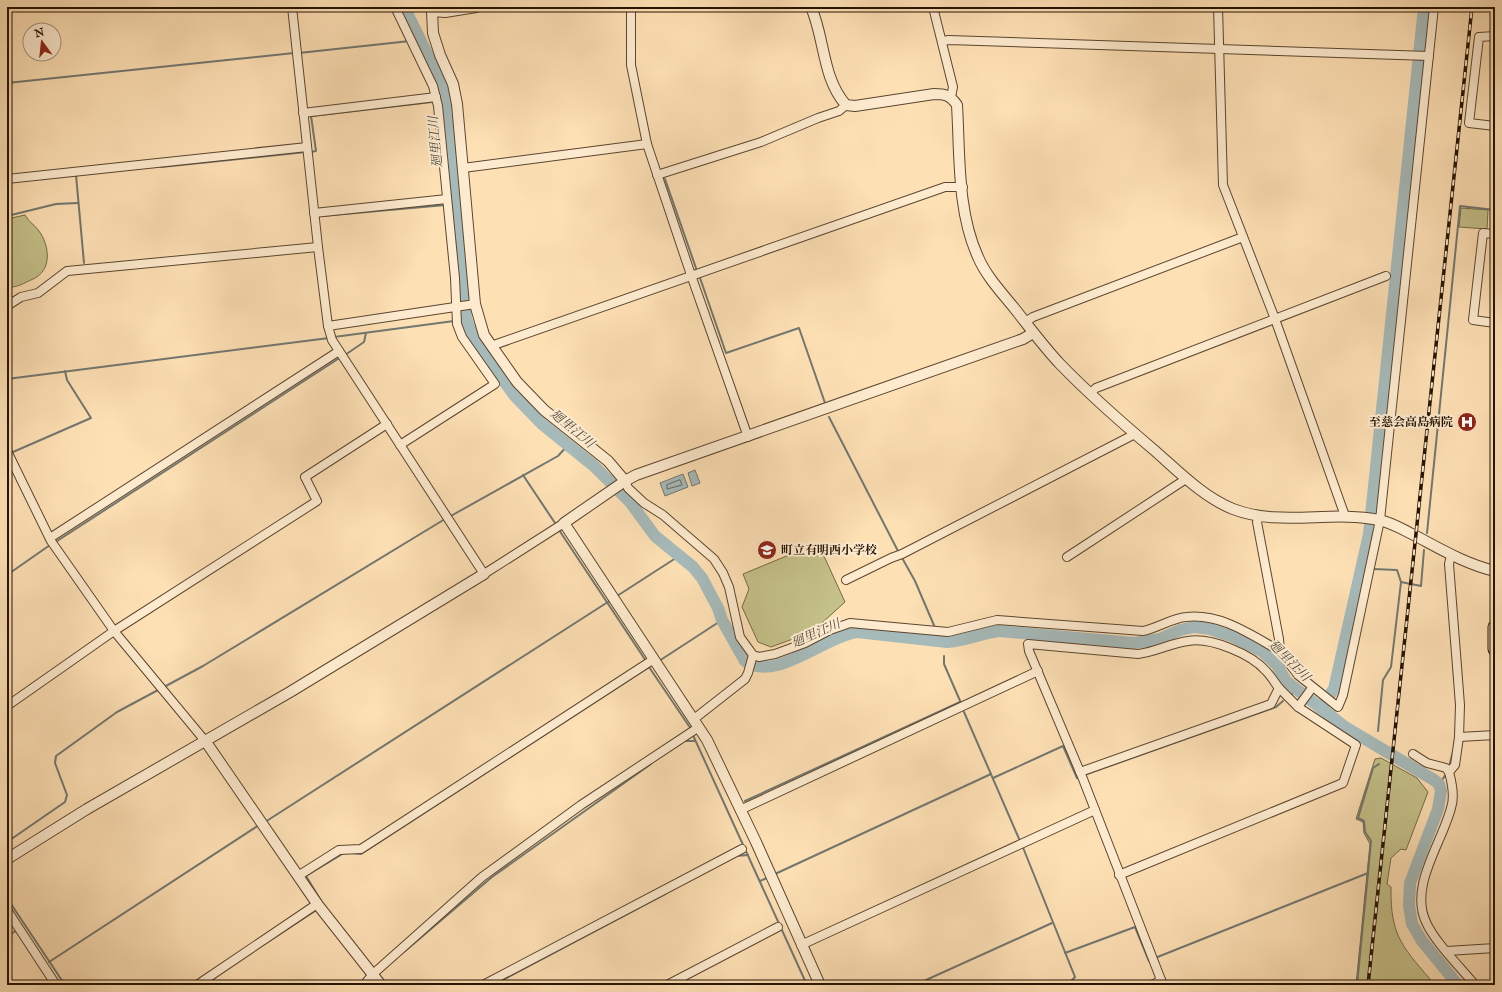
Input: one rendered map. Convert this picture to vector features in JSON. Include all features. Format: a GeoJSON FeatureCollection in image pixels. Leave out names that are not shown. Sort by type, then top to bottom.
{"type":"FeatureCollection","features":[{"type":"Feature","properties":{"kind":"highway"},"geometry":{"type":"LineString","coordinates":[[1495,627],[1495,649]]}},
{"type":"Feature","properties":{"kind":"street"},"geometry":{"type":"LineString","coordinates":[[292,7],[314,213],[329,333],[341,354],[484,574]]}},
{"type":"Feature","properties":{"kind":"street"},"geometry":{"type":"LineString","coordinates":[[395,7],[434,86],[455,278],[456,321],[462,337],[495,384],[400,445]]}},
{"type":"Feature","properties":{"kind":"street"},"geometry":{"type":"LineString","coordinates":[[476,7],[445,12],[432,9],[433,33],[452,84],[457,104],[473,305],[484,335],[517,382],[544,410],[608,461],[628,488],[644,503],[663,515],[714,559],[723,573],[728,587],[740,637],[753,655],[759,657],[775,654],[805,643],[830,630],[850,623],[935,631],[959,630],[983,622],[997,620],[1143,631],[1153,629],[1185,617],[1214,618],[1239,628],[1280,651],[1298,676],[1338,707],[1343,695],[1380,520],[1434,7]]}},
{"type":"Feature","properties":{"kind":"street"},"geometry":{"type":"LineString","coordinates":[[631,7],[631,65],[648,144],[657,175],[696,274],[748,437]]}},
{"type":"Feature","properties":{"kind":"street"},"geometry":{"type":"LineString","coordinates":[[812,7],[831,82],[837,95],[846,105],[855,106],[934,94],[944,94],[952,97],[957,105],[966,220],[979,260],[993,282],[1033,333],[1059,363],[1090,393],[1186,479],[1232,509],[1259,517],[1293,518],[1346,516],[1380,520],[1431,543],[1451,555],[1480,568],[1495,571]]}},
{"type":"Feature","properties":{"kind":"street"},"geometry":{"type":"LineString","coordinates":[[933,7],[953,88],[952,97]]}},
{"type":"Feature","properties":{"kind":"street"},"geometry":{"type":"LineString","coordinates":[[1218,7],[1223,185],[1275,319],[1346,516]]}},
{"type":"Feature","properties":{"kind":"street"},"geometry":{"type":"LineString","coordinates":[[1495,36],[1479,38],[1469,123],[1495,126]]}},
{"type":"Feature","properties":{"kind":"street"},"geometry":{"type":"LineString","coordinates":[[942,42],[949,40],[1429,56]]}},
{"type":"Feature","properties":{"kind":"street"},"geometry":{"type":"LineString","coordinates":[[303,113],[436,97]]}},
{"type":"Feature","properties":{"kind":"street"},"geometry":{"type":"LineString","coordinates":[[657,175],[761,142],[818,118],[839,111],[846,105]]}},
{"type":"Feature","properties":{"kind":"street"},"geometry":{"type":"LineString","coordinates":[[463,168],[648,144]]}},
{"type":"Feature","properties":{"kind":"street"},"geometry":{"type":"LineString","coordinates":[[7,179],[307,150]]}},
{"type":"Feature","properties":{"kind":"street"},"geometry":{"type":"LineString","coordinates":[[491,346],[944,187],[963,187]]}},
{"type":"Feature","properties":{"kind":"street"},"geometry":{"type":"LineString","coordinates":[[314,213],[447,203]]}},
{"type":"Feature","properties":{"kind":"street"},"geometry":{"type":"LineString","coordinates":[[1495,234],[1482,233],[1473,320],[1495,323]]}},
{"type":"Feature","properties":{"kind":"street"},"geometry":{"type":"LineString","coordinates":[[1025,322],[1032,317],[1243,237]]}},
{"type":"Feature","properties":{"kind":"street"},"geometry":{"type":"LineString","coordinates":[[7,306],[21,297],[38,293],[67,271],[318,248]]}},
{"type":"Feature","properties":{"kind":"street"},"geometry":{"type":"LineString","coordinates":[[1090,393],[1096,388],[1386,276]]}},
{"type":"Feature","properties":{"kind":"street"},"geometry":{"type":"LineString","coordinates":[[329,333],[414,315],[473,305]]}},
{"type":"Feature","properties":{"kind":"street"},"geometry":{"type":"LineString","coordinates":[[7,858],[87,809],[206,742],[484,574],[560,526],[623,482],[636,475],[748,437],[1023,339],[1033,333]]}},
{"type":"Feature","properties":{"kind":"street"},"geometry":{"type":"LineString","coordinates":[[52,542],[341,354]]}},
{"type":"Feature","properties":{"kind":"street"},"geometry":{"type":"LineString","coordinates":[[7,706],[114,631],[317,501],[305,477],[387,424]]}},
{"type":"Feature","properties":{"kind":"street"},"geometry":{"type":"LineString","coordinates":[[846,580],[900,555],[1135,434]]}},
{"type":"Feature","properties":{"kind":"street"},"geometry":{"type":"LineString","coordinates":[[7,454],[52,542],[114,631],[206,742],[319,906],[376,979]]}},
{"type":"Feature","properties":{"kind":"street"},"geometry":{"type":"LineString","coordinates":[[1067,557],[1186,479]]}},
{"type":"Feature","properties":{"kind":"street"},"geometry":{"type":"LineString","coordinates":[[1259,517],[1258,522],[1280,651]]}},
{"type":"Feature","properties":{"kind":"street"},"geometry":{"type":"LineString","coordinates":[[560,526],[614,598],[652,662],[694,727],[707,740],[820,985]]}},
{"type":"Feature","properties":{"kind":"street"},"geometry":{"type":"LineString","coordinates":[[1448,770],[1455,765],[1459,737],[1460,705],[1449,564],[1451,555]]}},
{"type":"Feature","properties":{"kind":"street"},"geometry":{"type":"LineString","coordinates":[[1119,875],[1343,783],[1356,745],[1298,707],[1279,688],[1266,670],[1252,659],[1221,645],[1202,640],[1188,640],[1151,652],[1138,654],[1028,644],[1029,650],[1095,810],[1119,875],[1154,958],[1162,983],[1152,985]]}},
{"type":"Feature","properties":{"kind":"street"},"geometry":{"type":"LineString","coordinates":[[364,985],[376,979],[482,877],[694,727],[745,679],[753,655]]}},
{"type":"Feature","properties":{"kind":"street"},"geometry":{"type":"LineString","coordinates":[[298,876],[339,850],[361,849],[652,662]]}},
{"type":"Feature","properties":{"kind":"street"},"geometry":{"type":"LineString","coordinates":[[740,810],[1038,671]]}},
{"type":"Feature","properties":{"kind":"street"},"geometry":{"type":"LineString","coordinates":[[1081,775],[1271,704],[1279,688]]}},
{"type":"Feature","properties":{"kind":"street"},"geometry":{"type":"LineString","coordinates":[[1298,707],[1312,688]]}},
{"type":"Feature","properties":{"kind":"street"},"geometry":{"type":"LineString","coordinates":[[1459,737],[1495,735]]}},
{"type":"Feature","properties":{"kind":"street"},"geometry":{"type":"LineString","coordinates":[[1413,754],[1428,763],[1448,770]]}},
{"type":"Feature","properties":{"kind":"street"},"geometry":{"type":"LineString","coordinates":[[1448,770],[1453,784],[1452,807],[1422,885],[1421,900],[1426,924],[1475,985]]}},
{"type":"Feature","properties":{"kind":"street"},"geometry":{"type":"LineString","coordinates":[[801,945],[1095,810]]}},
{"type":"Feature","properties":{"kind":"street"},"geometry":{"type":"LineString","coordinates":[[483,985],[742,849]]}},
{"type":"Feature","properties":{"kind":"street"},"geometry":{"type":"LineString","coordinates":[[197,985],[319,906]]}},
{"type":"Feature","properties":{"kind":"street"},"geometry":{"type":"LineString","coordinates":[[7,910],[56,985]]}},
{"type":"Feature","properties":{"kind":"street"},"geometry":{"type":"LineString","coordinates":[[667,985],[778,927]]}},
{"type":"Feature","properties":{"kind":"street"},"geometry":{"type":"LineString","coordinates":[[1447,951],[1495,948]]}},
{"type":"Feature","properties":{"kind":"shaded area"},"geometry":{"type":"Polygon","coordinates":[[[1461,208],[1488,210],[1487,229],[1459,227],[1461,208]]]}},
{"type":"Feature","properties":{"kind":"shaded area"},"geometry":{"type":"Polygon","coordinates":[[[25,215],[39,231],[44,240],[47,253],[46,265],[43,271],[33,279],[17,286],[7,287],[7,219],[25,215]]]}},
{"type":"Feature","properties":{"kind":"shaded area"},"geometry":{"type":"Polygon","coordinates":[[[818,543],[845,602],[812,632],[771,647],[758,642],[742,607],[749,589],[743,574],[818,543]]]}},
{"type":"Feature","properties":{"kind":"shaded area"},"geometry":{"type":"Polygon","coordinates":[[[1381,758],[1417,778],[1428,792],[1406,850],[1401,849],[1391,858],[1387,884],[1391,887],[1391,904],[1396,931],[1407,951],[1435,985],[1356,985],[1370,844],[1364,833],[1363,822],[1356,819],[1375,759],[1381,758]]]}},
{"type":"Feature","properties":{"kind":"water"},"geometry":{"type":"Polygon","coordinates":[[[695,470],[700,483],[692,486],[688,473],[695,470]]]}},
{"type":"Feature","properties":{"kind":"water"},"geometry":{"type":"Polygon","coordinates":[[[683,474],[688,487],[665,496],[660,483],[683,474]]]}},
{"type":"Feature","properties":{"kind":"waterway","name":"廻里江川"},"geometry":{"type":"LineString","coordinates":[[404,7],[440,80],[447,100],[466,319],[475,341],[514,395],[542,424],[594,466],[630,502],[655,536],[693,567],[702,578],[718,608],[722,620],[745,661],[757,666],[771,666],[785,663],[830,641],[844,635],[857,632],[947,642],[999,631],[1134,643],[1160,639],[1180,630],[1194,627],[1210,629],[1231,636],[1263,652],[1277,665],[1286,681],[1345,727],[1439,784],[1441,791],[1438,809],[1410,883],[1409,905],[1412,924],[1422,941],[1458,985]]}},
{"type":"Feature","properties":{"kind":"waterway"},"geometry":{"type":"LineString","coordinates":[[1320,708],[1334,689],[1369,534],[1424,7]]}},
{"type":"Feature","properties":{"kind":"waterway","name":"廻里江川"},"geometry":{"type":"LineString","coordinates":[[414,41],[420,40]]}},
{"type":"Feature","properties":{"kind":"waterway"},"geometry":{"type":"LineString","coordinates":[[299,53],[410,41]]}},
{"type":"Feature","properties":{"kind":"waterway"},"geometry":{"type":"LineString","coordinates":[[7,83],[294,53]]}},
{"type":"Feature","properties":{"kind":"waterway","name":"廻里江川"},"geometry":{"type":"LineString","coordinates":[[442,101],[447,100]]}},
{"type":"Feature","properties":{"kind":"waterway"},"geometry":{"type":"LineString","coordinates":[[311,152],[316,151],[311,116],[432,102]]}},
{"type":"Feature","properties":{"kind":"waterway"},"geometry":{"type":"LineString","coordinates":[[161,167],[306,152]]}},
{"type":"Feature","properties":{"kind":"waterway"},"geometry":{"type":"LineString","coordinates":[[76,175],[84,263]]}},
{"type":"Feature","properties":{"kind":"waterway"},"geometry":{"type":"LineString","coordinates":[[665,179],[697,271]]}},
{"type":"Feature","properties":{"kind":"waterway"},"geometry":{"type":"LineString","coordinates":[[7,216],[56,204],[78,203]]}},
{"type":"Feature","properties":{"kind":"waterway","name":"廻里江川"},"geometry":{"type":"LineString","coordinates":[[450,204],[457,204]]}},
{"type":"Feature","properties":{"kind":"waterway"},"geometry":{"type":"LineString","coordinates":[[321,216],[446,205]]}},
{"type":"Feature","properties":{"kind":"waterway"},"geometry":{"type":"LineString","coordinates":[[1427,533],[1460,206],[1495,210]]}},
{"type":"Feature","properties":{"kind":"waterway"},"geometry":{"type":"LineString","coordinates":[[699,275],[726,353],[799,328],[825,403]]}},
{"type":"Feature","properties":{"kind":"waterway"},"geometry":{"type":"LineString","coordinates":[[458,320],[466,319]]}},
{"type":"Feature","properties":{"kind":"waterway"},"geometry":{"type":"LineString","coordinates":[[334,337],[454,321]]}},
{"type":"Feature","properties":{"kind":"waterway"},"geometry":{"type":"LineString","coordinates":[[345,355],[364,342],[366,333]]}},
{"type":"Feature","properties":{"kind":"waterway"},"geometry":{"type":"LineString","coordinates":[[7,379],[329,338]]}},
{"type":"Feature","properties":{"kind":"waterway"},"geometry":{"type":"LineString","coordinates":[[54,543],[341,357]]}},
{"type":"Feature","properties":{"kind":"waterway"},"geometry":{"type":"LineString","coordinates":[[13,452],[91,418],[67,380],[65,371]]}},
{"type":"Feature","properties":{"kind":"waterway"},"geometry":{"type":"LineString","coordinates":[[829,417],[899,553]]}},
{"type":"Feature","properties":{"kind":"waterway"},"geometry":{"type":"LineString","coordinates":[[449,517],[558,456],[568,445]]}},
{"type":"Feature","properties":{"kind":"waterway"},"geometry":{"type":"LineString","coordinates":[[523,475],[557,526]]}},
{"type":"Feature","properties":{"kind":"waterway"},"geometry":{"type":"LineString","coordinates":[[164,687],[203,666],[445,519]]}},
{"type":"Feature","properties":{"kind":"waterway"},"geometry":{"type":"LineString","coordinates":[[559,530],[646,661]]}},
{"type":"Feature","properties":{"kind":"waterway"},"geometry":{"type":"LineString","coordinates":[[7,575],[50,545]]}},
{"type":"Feature","properties":{"kind":"waterway"},"geometry":{"type":"LineString","coordinates":[[1401,582],[1421,586],[1424,550]]}},
{"type":"Feature","properties":{"kind":"waterway"},"geometry":{"type":"LineString","coordinates":[[617,596],[679,556]]}},
{"type":"Feature","properties":{"kind":"waterway"},"geometry":{"type":"LineString","coordinates":[[901,556],[915,581],[936,630]]}},
{"type":"Feature","properties":{"kind":"waterway"},"geometry":{"type":"LineString","coordinates":[[1361,567],[1368,568]]}},
{"type":"Feature","properties":{"kind":"waterway"},"geometry":{"type":"LineString","coordinates":[[1373,569],[1397,570],[1401,582],[1391,667],[1383,680],[1378,731]]}},
{"type":"Feature","properties":{"kind":"waterway"},"geometry":{"type":"LineString","coordinates":[[265,822],[611,600]]}},
{"type":"Feature","properties":{"kind":"waterway"},"geometry":{"type":"LineString","coordinates":[[659,661],[722,620]]}},
{"type":"Feature","properties":{"kind":"waterway","name":"廻里江川"},"geometry":{"type":"LineString","coordinates":[[936,634],[936,642]]}},
{"type":"Feature","properties":{"kind":"waterway","name":"廻里江川"},"geometry":{"type":"LineString","coordinates":[[946,646],[947,642]]}},
{"type":"Feature","properties":{"kind":"waterway"},"geometry":{"type":"LineString","coordinates":[[944,656],[944,664],[961,703]]}},
{"type":"Feature","properties":{"kind":"waterway"},"geometry":{"type":"LineString","coordinates":[[352,853],[361,854],[649,667],[691,729]]}},
{"type":"Feature","properties":{"kind":"waterway"},"geometry":{"type":"LineString","coordinates":[[7,842],[65,802],[67,795],[55,763],[56,756],[117,712],[160,689]]}},
{"type":"Feature","properties":{"kind":"waterway","name":"廻里江川"},"geometry":{"type":"LineString","coordinates":[[1292,694],[1295,689]]}},
{"type":"Feature","properties":{"kind":"waterway"},"geometry":{"type":"LineString","coordinates":[[1084,775],[1276,707],[1283,701]]}},
{"type":"Feature","properties":{"kind":"waterway"},"geometry":{"type":"LineString","coordinates":[[745,801],[960,702]]}},
{"type":"Feature","properties":{"kind":"waterway"},"geometry":{"type":"LineString","coordinates":[[964,712],[1020,841]]}},
{"type":"Feature","properties":{"kind":"waterway"},"geometry":{"type":"LineString","coordinates":[[692,733],[807,985]]}},
{"type":"Feature","properties":{"kind":"waterway"},"geometry":{"type":"LineString","coordinates":[[684,741],[695,741]]}},
{"type":"Feature","properties":{"kind":"waterway"},"geometry":{"type":"LineString","coordinates":[[993,778],[1063,746],[1077,778],[1079,777]]}},
{"type":"Feature","properties":{"kind":"waterway"},"geometry":{"type":"LineString","coordinates":[[1449,767],[1454,748]]}},
{"type":"Feature","properties":{"kind":"waterway"},"geometry":{"type":"LineString","coordinates":[[405,951],[492,877],[651,764]]}},
{"type":"Feature","properties":{"kind":"waterway"},"geometry":{"type":"LineString","coordinates":[[1155,958],[1368,873],[1371,841],[1365,832],[1364,821],[1358,818],[1373,768],[1379,764]]}},
{"type":"Feature","properties":{"kind":"waterway"},"geometry":{"type":"LineString","coordinates":[[1439,784],[1447,773]]}},
{"type":"Feature","properties":{"kind":"waterway"},"geometry":{"type":"LineString","coordinates":[[775,874],[991,774]]}},
{"type":"Feature","properties":{"kind":"waterway"},"geometry":{"type":"LineString","coordinates":[[49,962],[259,825]]}},
{"type":"Feature","properties":{"kind":"waterway"},"geometry":{"type":"LineString","coordinates":[[1022,845],[1075,977],[1071,981],[1074,985]]}},
{"type":"Feature","properties":{"kind":"waterway"},"geometry":{"type":"LineString","coordinates":[[323,904],[306,876],[344,853]]}},
{"type":"Feature","properties":{"kind":"waterway"},"geometry":{"type":"LineString","coordinates":[[736,856],[748,855]]}},
{"type":"Feature","properties":{"kind":"waterway"},"geometry":{"type":"LineString","coordinates":[[1357,985],[1368,873]]}},
{"type":"Feature","properties":{"kind":"waterway"},"geometry":{"type":"LineString","coordinates":[[760,881],[769,877]]}},
{"type":"Feature","properties":{"kind":"waterway"},"geometry":{"type":"LineString","coordinates":[[493,985],[665,894]]}},
{"type":"Feature","properties":{"kind":"waterway"},"geometry":{"type":"LineString","coordinates":[[7,898],[65,985]]}},
{"type":"Feature","properties":{"kind":"waterway"},"geometry":{"type":"LineString","coordinates":[[263,945],[318,909]]}},
{"type":"Feature","properties":{"kind":"waterway"},"geometry":{"type":"LineString","coordinates":[[915,985],[1052,923]]}},
{"type":"Feature","properties":{"kind":"waterway"},"geometry":{"type":"LineString","coordinates":[[1065,953],[1135,927],[1149,961],[1151,959]]}},
{"type":"Feature","properties":{"kind":"waterway"},"geometry":{"type":"LineString","coordinates":[[7,936],[16,931]]}},
{"type":"Feature","properties":{"kind":"railway"},"geometry":{"type":"LineString","coordinates":[[1368,985],[1472,7]]}},
{"type":"Feature","properties":{"kind":"place","name":"至慈会高島病院"},"geometry":{"type":"Point","coordinates":[1467,422]}},
{"type":"Feature","properties":{"kind":"place","name":"町立有明西小学校"},"geometry":{"type":"Point","coordinates":[767,550]}}]}
